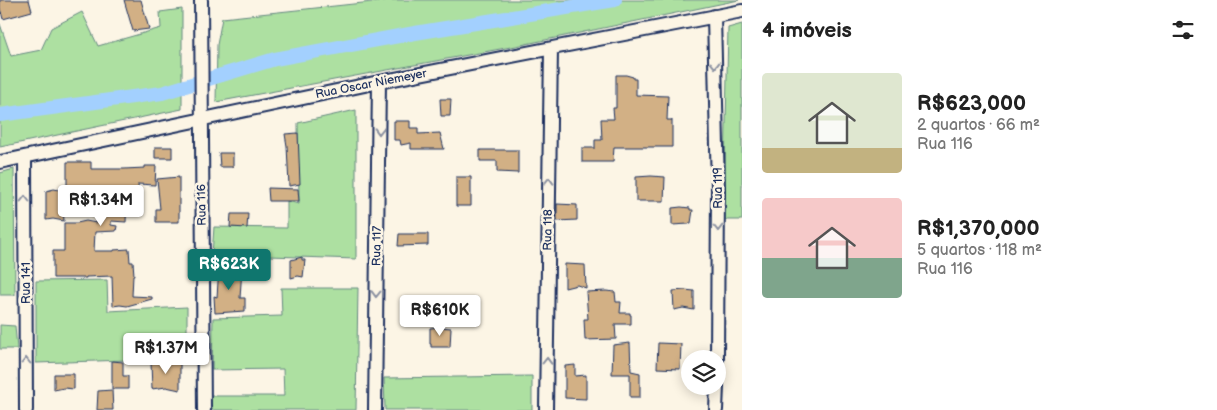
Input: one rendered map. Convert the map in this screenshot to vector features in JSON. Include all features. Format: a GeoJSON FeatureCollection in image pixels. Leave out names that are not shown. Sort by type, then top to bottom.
{"type":"FeatureCollection","features":[{"type":"Feature","properties":{"kind":"street","name":"Rua 116"},"geometry":{"type":"LineString","coordinates":[[201,0],[204,410]]}},
{"type":"Feature","properties":{"kind":"street","name":"Rua Oscar Niemeyer"},"geometry":{"type":"LineString","coordinates":[[0,162],[379,82],[742,11]]}},
{"type":"Feature","properties":{"kind":"street","name":"Rua 119"},"geometry":{"type":"LineString","coordinates":[[714,16],[718,190],[717,350]]}},
{"type":"Feature","properties":{"kind":"street","name":"Rua 118"},"geometry":{"type":"LineString","coordinates":[[546,410],[551,49]]}},
{"type":"Feature","properties":{"kind":"street","name":"Rua 117"},"geometry":{"type":"LineString","coordinates":[[375,410],[379,82]]}},
{"type":"Feature","properties":{"kind":"street","name":"Rua 141"},"geometry":{"type":"LineString","coordinates":[[25,157],[26,410]]}},
{"type":"Feature","properties":{"kind":"street"},"geometry":{"type":"LineString","coordinates":[[716,395],[716,410]]}},
{"type":"Feature","properties":{"kind":"green space"},"geometry":{"type":"Polygon","coordinates":[[[391,0],[739,0],[516,46],[216,102],[217,45],[222,18],[391,0]]]}},
{"type":"Feature","properties":{"kind":"green space"},"geometry":{"type":"Polygon","coordinates":[[[182,9],[182,109],[0,147],[0,24],[11,56],[41,50],[51,28],[82,12],[98,46],[161,28],[160,12],[182,9]]]}},
{"type":"Feature","properties":{"kind":"green space"},"geometry":{"type":"Polygon","coordinates":[[[742,24],[742,220],[724,220],[728,28],[742,24]]]}},
{"type":"Feature","properties":{"kind":"green space"},"geometry":{"type":"Polygon","coordinates":[[[356,110],[356,259],[212,254],[214,227],[287,228],[287,201],[299,204],[298,123],[356,110]]]}},
{"type":"Feature","properties":{"kind":"green space"},"geometry":{"type":"Polygon","coordinates":[[[14,169],[15,295],[0,295],[0,173],[14,169]]]}},
{"type":"Feature","properties":{"kind":"green space"},"geometry":{"type":"Polygon","coordinates":[[[107,280],[108,311],[187,307],[187,358],[36,363],[36,281],[107,280]]]}},
{"type":"Feature","properties":{"kind":"green space"},"geometry":{"type":"Polygon","coordinates":[[[281,288],[358,288],[356,410],[212,410],[210,396],[284,396],[283,369],[212,370],[213,318],[282,316],[281,288]]]}},
{"type":"Feature","properties":{"kind":"green space"},"geometry":{"type":"Polygon","coordinates":[[[0,325],[15,326],[17,349],[0,349],[0,325]]]}},
{"type":"Feature","properties":{"kind":"green space"},"geometry":{"type":"Polygon","coordinates":[[[532,376],[532,410],[385,410],[384,378],[532,376]]]}},
{"type":"Feature","properties":{"kind":"building"},"geometry":{"type":"Polygon","coordinates":[[[0,0],[29,0],[32,11],[3,19],[0,0]]]}},
{"type":"Feature","properties":{"kind":"building"},"geometry":{"type":"Polygon","coordinates":[[[124,0],[141,0],[149,29],[133,31],[124,0]]]}},
{"type":"Feature","properties":{"kind":"building"},"geometry":{"type":"Polygon","coordinates":[[[616,75],[626,75],[636,79],[636,95],[668,96],[667,120],[672,120],[672,147],[614,147],[613,162],[582,162],[582,148],[595,148],[595,140],[602,140],[601,119],[614,119],[616,75]]]}},
{"type":"Feature","properties":{"kind":"building"},"geometry":{"type":"Polygon","coordinates":[[[440,99],[451,99],[450,116],[441,116],[440,99]]]}},
{"type":"Feature","properties":{"kind":"building"},"geometry":{"type":"Polygon","coordinates":[[[394,121],[410,121],[410,128],[418,128],[418,134],[440,133],[444,149],[411,149],[411,143],[401,145],[400,140],[394,140],[394,121]]]}},
{"type":"Feature","properties":{"kind":"building"},"geometry":{"type":"Polygon","coordinates":[[[298,133],[300,184],[289,186],[285,134],[298,133]]]}},
{"type":"Feature","properties":{"kind":"building"},"geometry":{"type":"Polygon","coordinates":[[[155,147],[172,147],[172,158],[155,158],[155,147]]]}},
{"type":"Feature","properties":{"kind":"building"},"geometry":{"type":"Polygon","coordinates":[[[480,150],[518,150],[518,173],[497,172],[497,161],[480,161],[480,150]]]}},
{"type":"Feature","properties":{"kind":"building"},"geometry":{"type":"Polygon","coordinates":[[[219,153],[233,153],[233,167],[220,167],[219,153]]]}},
{"type":"Feature","properties":{"kind":"building"},"geometry":{"type":"Polygon","coordinates":[[[67,162],[91,162],[91,169],[124,169],[156,166],[155,185],[138,184],[139,196],[127,196],[126,222],[111,221],[111,225],[117,226],[116,231],[95,232],[94,251],[129,249],[134,275],[132,296],[152,297],[152,299],[127,306],[113,306],[112,276],[53,278],[53,251],[64,251],[64,223],[86,221],[96,223],[95,197],[67,197],[67,162]]]}},
{"type":"Feature","properties":{"kind":"building"},"geometry":{"type":"Polygon","coordinates":[[[179,177],[179,222],[156,222],[156,209],[160,209],[157,179],[179,177]]]}},
{"type":"Feature","properties":{"kind":"building"},"geometry":{"type":"Polygon","coordinates":[[[456,177],[471,177],[471,206],[456,206],[456,177]]]}},
{"type":"Feature","properties":{"kind":"building"},"geometry":{"type":"Polygon","coordinates":[[[636,177],[665,177],[664,201],[636,201],[636,177]]]}},
{"type":"Feature","properties":{"kind":"building"},"geometry":{"type":"Polygon","coordinates":[[[268,188],[298,189],[299,201],[269,201],[268,188]]]}},
{"type":"Feature","properties":{"kind":"building"},"geometry":{"type":"Polygon","coordinates":[[[54,189],[64,191],[64,221],[46,220],[46,191],[54,189]]]}},
{"type":"Feature","properties":{"kind":"building"},"geometry":{"type":"Polygon","coordinates":[[[557,204],[577,205],[577,220],[557,221],[557,204]]]}},
{"type":"Feature","properties":{"kind":"building"},"geometry":{"type":"Polygon","coordinates":[[[681,207],[693,210],[691,223],[672,225],[672,208],[681,207]]]}},
{"type":"Feature","properties":{"kind":"building"},"geometry":{"type":"Polygon","coordinates":[[[231,214],[248,214],[247,228],[230,227],[231,214]]]}},
{"type":"Feature","properties":{"kind":"building"},"geometry":{"type":"Polygon","coordinates":[[[399,234],[428,234],[428,245],[398,246],[399,234]]]}},
{"type":"Feature","properties":{"kind":"building"},"geometry":{"type":"Polygon","coordinates":[[[302,257],[302,260],[305,260],[303,277],[291,278],[291,260],[302,257]]]}},
{"type":"Feature","properties":{"kind":"building"},"geometry":{"type":"Polygon","coordinates":[[[565,264],[585,265],[586,288],[577,285],[565,288],[565,264]]]}},
{"type":"Feature","properties":{"kind":"building"},"geometry":{"type":"Polygon","coordinates":[[[219,267],[242,268],[240,298],[245,298],[245,311],[215,313],[214,296],[217,297],[219,267]]]}},
{"type":"Feature","properties":{"kind":"building"},"geometry":{"type":"Polygon","coordinates":[[[673,291],[694,291],[694,310],[683,308],[674,310],[673,291]]]}},
{"type":"Feature","properties":{"kind":"building"},"geometry":{"type":"Polygon","coordinates":[[[586,292],[615,292],[616,302],[621,302],[620,313],[630,313],[631,324],[615,324],[616,339],[585,340],[584,319],[588,319],[586,292]]]}},
{"type":"Feature","properties":{"kind":"building"},"geometry":{"type":"Polygon","coordinates":[[[430,328],[451,328],[450,347],[431,347],[430,328]]]}},
{"type":"Feature","properties":{"kind":"building"},"geometry":{"type":"Polygon","coordinates":[[[630,343],[631,371],[640,373],[640,397],[630,397],[630,374],[612,374],[613,345],[630,343]]]}},
{"type":"Feature","properties":{"kind":"building"},"geometry":{"type":"Polygon","coordinates":[[[658,343],[681,344],[680,369],[657,368],[658,343]]]}},
{"type":"Feature","properties":{"kind":"building"},"geometry":{"type":"Polygon","coordinates":[[[112,361],[123,362],[123,376],[128,376],[128,389],[112,389],[112,361]]]}},
{"type":"Feature","properties":{"kind":"building"},"geometry":{"type":"Polygon","coordinates":[[[180,362],[180,390],[166,387],[152,389],[151,363],[180,362]]]}},
{"type":"Feature","properties":{"kind":"building"},"geometry":{"type":"Polygon","coordinates":[[[575,365],[575,376],[586,375],[586,399],[565,398],[565,366],[575,365]]]}},
{"type":"Feature","properties":{"kind":"building"},"geometry":{"type":"Polygon","coordinates":[[[54,374],[74,374],[74,389],[54,390],[54,374]]]}},
{"type":"Feature","properties":{"kind":"building"},"geometry":{"type":"Polygon","coordinates":[[[112,390],[113,410],[97,410],[98,391],[112,390]]]}},
{"type":"Feature","properties":{"kind":"waterway"},"geometry":{"type":"LineString","coordinates":[[0,115],[162,93],[275,59],[415,33],[615,0]]}}]}
